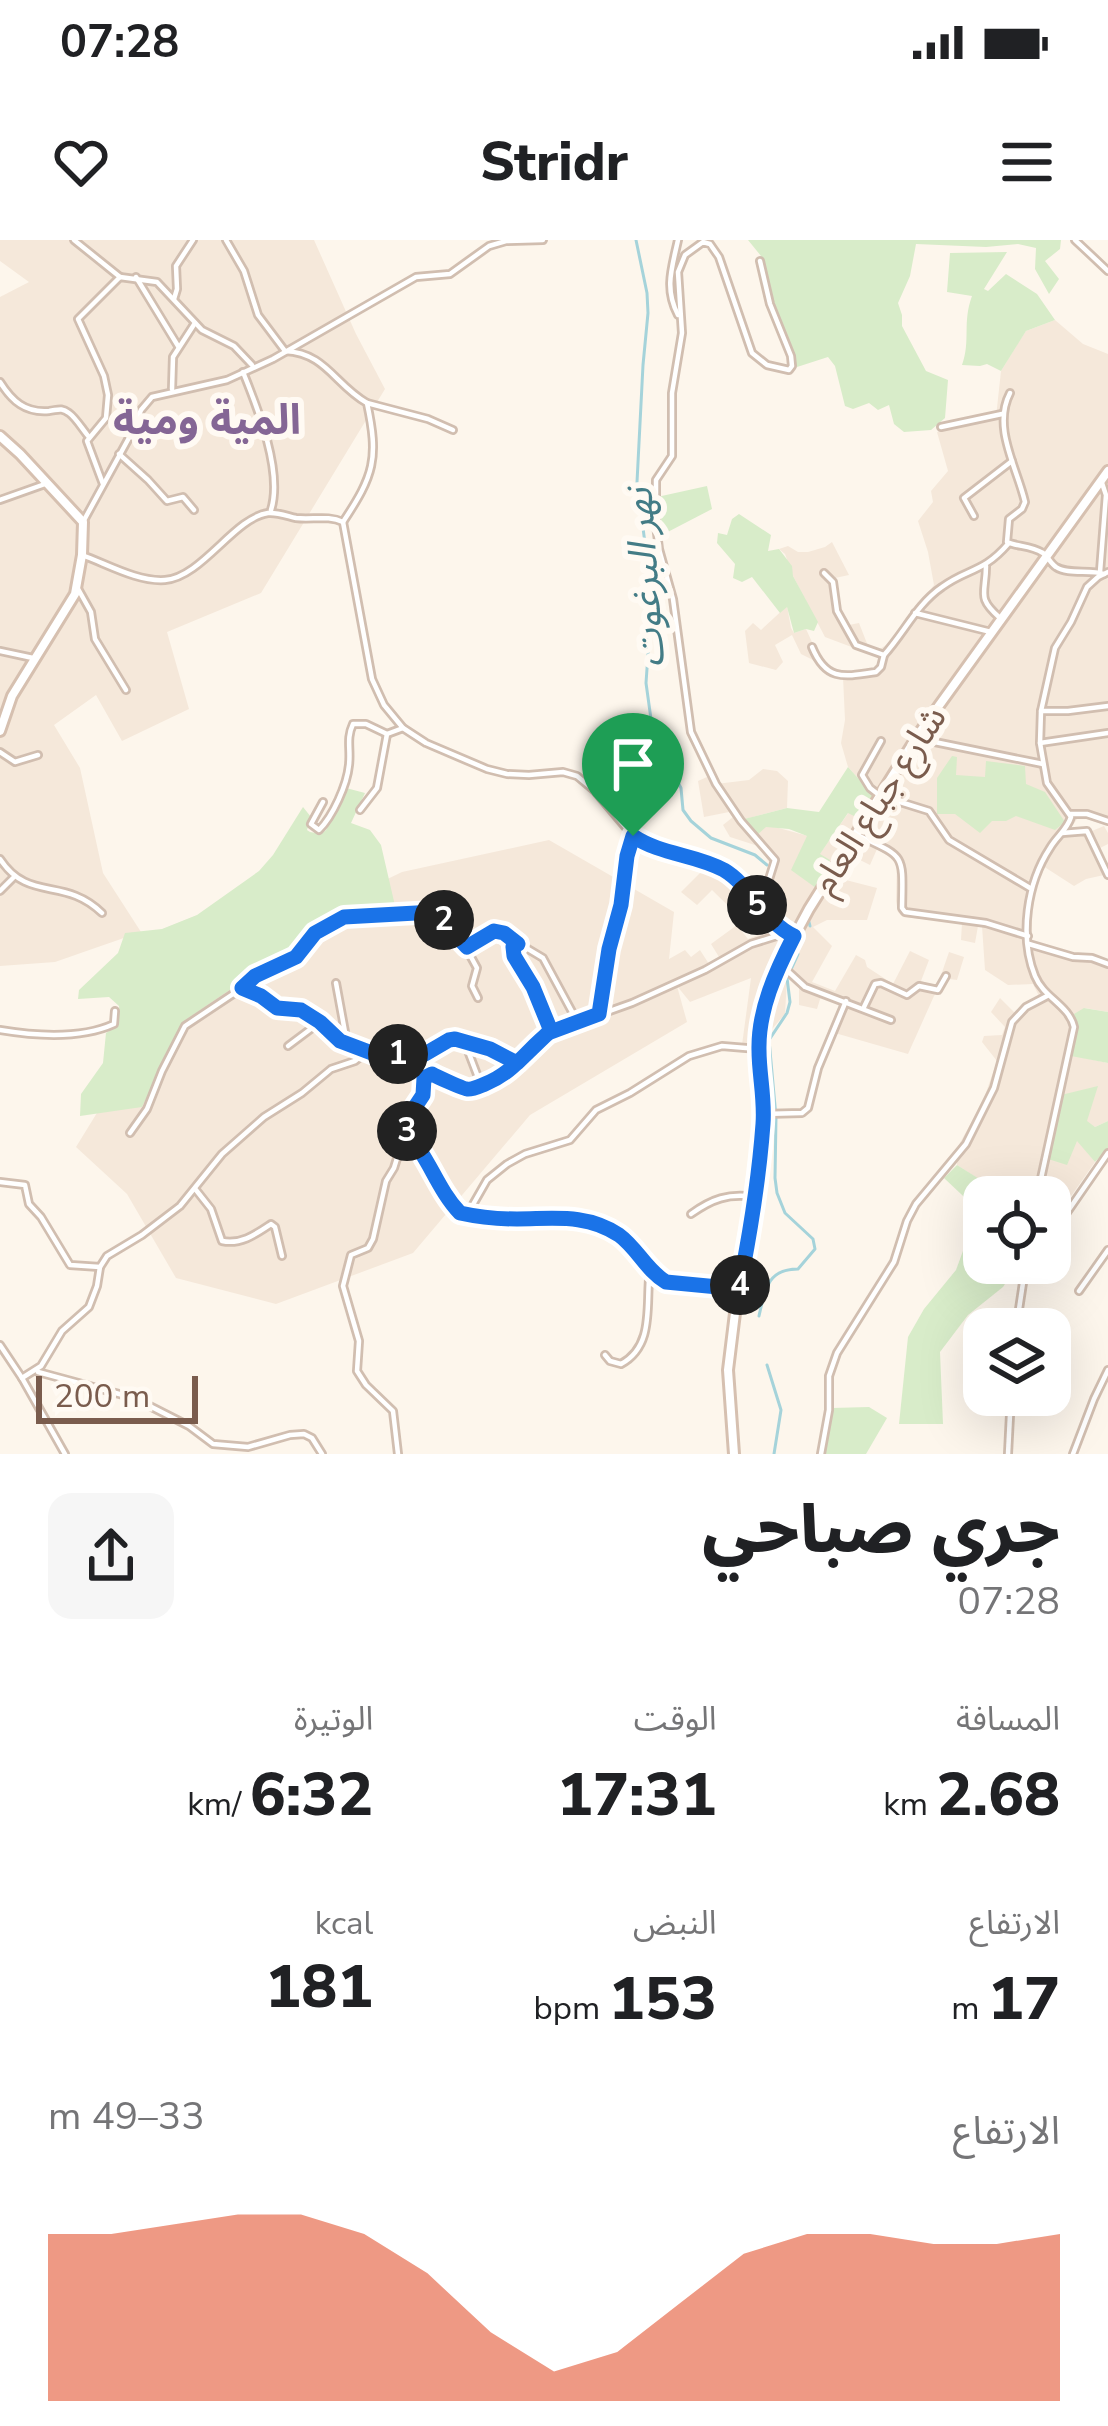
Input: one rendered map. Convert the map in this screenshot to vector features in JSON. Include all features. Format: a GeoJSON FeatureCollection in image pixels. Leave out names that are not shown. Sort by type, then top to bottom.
{"type":"FeatureCollection","features":[{"type":"Feature","properties":{"kind":"main road"},"geometry":{"type":"LineString","coordinates":[[0,436],[82,522],[82,555],[72,600],[9,701],[0,731]]}},
{"type":"Feature","properties":{"kind":"main road","name":"شارع جباع العام"},"geometry":{"type":"LineString","coordinates":[[734,1454],[728,1370],[768,1114],[760,1024],[790,934],[915,738],[1108,471]]}},
{"type":"Feature","properties":{"kind":"street"},"geometry":{"type":"LineString","coordinates":[[74,240],[120,277],[157,282],[195,323],[234,346],[253,367]]}},
{"type":"Feature","properties":{"kind":"street"},"geometry":{"type":"LineString","coordinates":[[174,299],[176,266],[194,240]]}},
{"type":"Feature","properties":{"kind":"street"},"geometry":{"type":"LineString","coordinates":[[226,240],[244,272],[258,315],[284,351],[310,354],[367,403],[428,418],[453,430]]}},
{"type":"Feature","properties":{"kind":"street"},"geometry":{"type":"LineString","coordinates":[[82,522],[152,397],[226,380],[416,277],[450,274],[489,245],[543,240]]}},
{"type":"Feature","properties":{"kind":"street"},"geometry":{"type":"LineString","coordinates":[[678,240],[668,279],[682,333],[672,393],[672,455],[654,491],[658,548],[673,599],[688,715],[698,750],[741,821],[775,860],[760,908]]}},
{"type":"Feature","properties":{"kind":"street"},"geometry":{"type":"LineString","coordinates":[[1075,240],[1108,271]]}},
{"type":"Feature","properties":{"kind":"street"},"geometry":{"type":"LineString","coordinates":[[679,316],[680,265],[693,248],[707,242],[719,257],[752,353],[767,365],[790,369],[792,362],[760,261]]}},
{"type":"Feature","properties":{"kind":"street"},"geometry":{"type":"LineString","coordinates":[[103,484],[88,449],[89,437],[106,418],[108,395],[78,319],[120,277]]}},
{"type":"Feature","properties":{"kind":"street"},"geometry":{"type":"LineString","coordinates":[[136,277],[178,346]]}},
{"type":"Feature","properties":{"kind":"street"},"geometry":{"type":"LineString","coordinates":[[172,391],[178,346],[195,323]]}},
{"type":"Feature","properties":{"kind":"street"},"geometry":{"type":"LineString","coordinates":[[243,372],[275,479],[270,513]]}},
{"type":"Feature","properties":{"kind":"street"},"geometry":{"type":"LineString","coordinates":[[0,382],[25,408],[63,410],[89,437]]}},
{"type":"Feature","properties":{"kind":"street"},"geometry":{"type":"LineString","coordinates":[[1008,544],[1009,519],[1025,502],[1002,414],[1010,393]]}},
{"type":"Feature","properties":{"kind":"street"},"geometry":{"type":"LineString","coordinates":[[367,403],[374,460],[343,522],[372,679],[384,705],[403,728],[426,743],[487,769],[529,776],[563,772],[577,776],[633,836],[666,852],[720,868],[790,934]]}},
{"type":"Feature","properties":{"kind":"street"},"geometry":{"type":"LineString","coordinates":[[941,427],[1002,414]]}},
{"type":"Feature","properties":{"kind":"street"},"geometry":{"type":"LineString","coordinates":[[118,454],[167,501],[183,496],[194,510]]}},
{"type":"Feature","properties":{"kind":"street"},"geometry":{"type":"LineString","coordinates":[[974,515],[964,498],[1012,461]]}},
{"type":"Feature","properties":{"kind":"street"},"geometry":{"type":"LineString","coordinates":[[1101,480],[1106,495],[1104,573]]}},
{"type":"Feature","properties":{"kind":"street"},"geometry":{"type":"LineString","coordinates":[[0,500],[46,484]]}},
{"type":"Feature","properties":{"kind":"street"},"geometry":{"type":"LineString","coordinates":[[82,555],[145,578],[168,580],[270,513],[343,522]]}},
{"type":"Feature","properties":{"kind":"street"},"geometry":{"type":"LineString","coordinates":[[812,647],[821,667],[834,674],[876,672],[915,613],[940,588],[986,566],[1008,544],[1025,545],[1046,555],[1060,569],[1104,573]]}},
{"type":"Feature","properties":{"kind":"street"},"geometry":{"type":"LineString","coordinates":[[986,566],[983,601],[1001,618]]}},
{"type":"Feature","properties":{"kind":"street"},"geometry":{"type":"LineString","coordinates":[[824,573],[833,582],[837,611],[856,645],[884,655]]}},
{"type":"Feature","properties":{"kind":"street"},"geometry":{"type":"LineString","coordinates":[[1042,1176],[1075,1027],[1035,976],[1029,940],[1030,888],[1048,850],[1070,824],[1070,814],[1047,783],[1042,764],[1041,711],[1055,648],[1087,586],[1104,573]]}},
{"type":"Feature","properties":{"kind":"street"},"geometry":{"type":"LineString","coordinates":[[77,587],[91,613],[100,650],[126,690]]}},
{"type":"Feature","properties":{"kind":"street"},"geometry":{"type":"LineString","coordinates":[[915,613],[991,632]]}},
{"type":"Feature","properties":{"kind":"street"},"geometry":{"type":"LineString","coordinates":[[0,651],[34,658]]}},
{"type":"Feature","properties":{"kind":"street"},"geometry":{"type":"LineString","coordinates":[[1041,711],[1108,706]]}},
{"type":"Feature","properties":{"kind":"street"},"geometry":{"type":"LineString","coordinates":[[323,802],[311,824],[320,830],[348,771],[347,739],[353,724],[387,734],[403,728]]}},
{"type":"Feature","properties":{"kind":"street"},"geometry":{"type":"LineString","coordinates":[[1040,743],[1108,733]]}},
{"type":"Feature","properties":{"kind":"street"},"geometry":{"type":"LineString","coordinates":[[360,809],[377,788],[387,734]]}},
{"type":"Feature","properties":{"kind":"street"},"geometry":{"type":"LineString","coordinates":[[915,738],[1042,764]]}},
{"type":"Feature","properties":{"kind":"street"},"geometry":{"type":"LineString","coordinates":[[881,741],[862,775],[870,788],[928,811],[949,840],[1030,888]]}},
{"type":"Feature","properties":{"kind":"street"},"geometry":{"type":"LineString","coordinates":[[0,752],[14,762],[38,755]]}},
{"type":"Feature","properties":{"kind":"street"},"geometry":{"type":"LineString","coordinates":[[1070,814],[1108,821]]}},
{"type":"Feature","properties":{"kind":"street"},"geometry":{"type":"LineString","coordinates":[[1062,833],[1087,831],[1108,875]]}},
{"type":"Feature","properties":{"kind":"street"},"geometry":{"type":"LineString","coordinates":[[855,834],[899,857],[902,908],[908,914],[986,923],[1073,957],[1108,964]]}},
{"type":"Feature","properties":{"kind":"street"},"geometry":{"type":"LineString","coordinates":[[599,1014],[633,836]]}},
{"type":"Feature","properties":{"kind":"street"},"geometry":{"type":"LineString","coordinates":[[2,864],[14,877],[35,887],[78,895],[102,914]]}},
{"type":"Feature","properties":{"kind":"street"},"geometry":{"type":"LineString","coordinates":[[0,891],[14,877]]}},
{"type":"Feature","properties":{"kind":"street"},"geometry":{"type":"LineString","coordinates":[[130,1133],[151,1102],[185,1027],[255,976],[296,957],[315,933],[344,917],[434,912],[465,946],[476,968],[472,986],[478,998]]}},
{"type":"Feature","properties":{"kind":"street"},"geometry":{"type":"LineString","coordinates":[[465,946],[494,931],[543,958],[577,1021]]}},
{"type":"Feature","properties":{"kind":"street"},"geometry":{"type":"LineString","coordinates":[[425,1054],[432,1074],[465,1089],[481,1085],[501,1078],[551,1031],[653,994],[751,944],[790,934]]}},
{"type":"Feature","properties":{"kind":"street"},"geometry":{"type":"LineString","coordinates":[[518,944],[513,947],[514,956],[551,1031]]}},
{"type":"Feature","properties":{"kind":"street"},"geometry":{"type":"LineString","coordinates":[[782,966],[805,987],[891,1020]]}},
{"type":"Feature","properties":{"kind":"street"},"geometry":{"type":"LineString","coordinates":[[864,1007],[875,984],[907,995],[919,986],[938,989],[946,976]]}},
{"type":"Feature","properties":{"kind":"street"},"geometry":{"type":"LineString","coordinates":[[336,983],[347,1043]]}},
{"type":"Feature","properties":{"kind":"street"},"geometry":{"type":"LineString","coordinates":[[242,988],[277,1008],[297,1009],[320,1022],[334,1038],[366,1052],[425,1054],[449,1040],[490,1049],[517,1063]]}},
{"type":"Feature","properties":{"kind":"street"},"geometry":{"type":"LineString","coordinates":[[820,1454],[833,1359],[895,1262],[916,1204],[966,1144],[994,1088],[1012,1022],[1026,1007],[1047,996]]}},
{"type":"Feature","properties":{"kind":"street"},"geometry":{"type":"LineString","coordinates":[[768,1114],[802,1113],[808,1108],[818,1068],[846,1000]]}},
{"type":"Feature","properties":{"kind":"street"},"geometry":{"type":"LineString","coordinates":[[0,1030],[54,1035],[97,1030],[115,1024],[116,1011]]}},
{"type":"Feature","properties":{"kind":"street"},"geometry":{"type":"LineString","coordinates":[[288,1046],[320,1022]]}},
{"type":"Feature","properties":{"kind":"street"},"geometry":{"type":"LineString","coordinates":[[465,1043],[481,1085]]}},
{"type":"Feature","properties":{"kind":"street"},"geometry":{"type":"LineString","coordinates":[[467,1215],[487,1180],[507,1164],[570,1140],[596,1109],[689,1056],[722,1046],[759,1049]]}},
{"type":"Feature","properties":{"kind":"street"},"geometry":{"type":"LineString","coordinates":[[22,1378],[36,1371],[62,1331],[89,1306],[107,1256],[156,1226],[196,1190],[223,1154],[256,1123],[331,1069],[366,1052]]}},
{"type":"Feature","properties":{"kind":"street"},"geometry":{"type":"LineString","coordinates":[[398,1454],[393,1411],[357,1371],[360,1346],[343,1286],[351,1255],[368,1248],[373,1239],[386,1181],[411,1113],[423,1095],[424,1079],[432,1074]]}},
{"type":"Feature","properties":{"kind":"street"},"geometry":{"type":"LineString","coordinates":[[407,1133],[422,1148],[432,1175],[454,1207],[467,1215],[562,1216],[623,1238],[650,1270],[671,1284],[739,1289]]}},
{"type":"Feature","properties":{"kind":"street"},"geometry":{"type":"LineString","coordinates":[[1071,1207],[1108,1153]]}},
{"type":"Feature","properties":{"kind":"street"},"geometry":{"type":"LineString","coordinates":[[0,1182],[26,1185],[29,1204],[70,1265],[100,1267]]}},
{"type":"Feature","properties":{"kind":"street"},"geometry":{"type":"LineString","coordinates":[[196,1190],[211,1209],[222,1241],[249,1238],[271,1224],[282,1256]]}},
{"type":"Feature","properties":{"kind":"street"},"geometry":{"type":"LineString","coordinates":[[691,1214],[718,1197],[754,1197]]}},
{"type":"Feature","properties":{"kind":"street"},"geometry":{"type":"LineString","coordinates":[[1079,1291],[1108,1250]]}},
{"type":"Feature","properties":{"kind":"street"},"geometry":{"type":"LineString","coordinates":[[605,1355],[621,1364],[635,1353],[649,1314],[650,1270]]}},
{"type":"Feature","properties":{"kind":"street"},"geometry":{"type":"LineString","coordinates":[[0,1345],[64,1454]]}},
{"type":"Feature","properties":{"kind":"street"},"geometry":{"type":"LineString","coordinates":[[1073,1454],[1108,1370]]}},
{"type":"Feature","properties":{"kind":"street"},"geometry":{"type":"LineString","coordinates":[[36,1371],[121,1393],[179,1420],[213,1444],[248,1447],[304,1434],[322,1454]]}},
{"type":"Feature","properties":{"kind":"street"},"geometry":{"type":"LineString","coordinates":[[1008,1454],[1010,1416]]}},
{"type":"Feature","properties":{"kind":"shaded area"},"geometry":{"type":"Polygon","coordinates":[[[0,240],[314,240],[385,389],[261,593],[167,632],[189,709],[122,741],[96,695],[54,725],[80,768],[103,873],[141,932],[55,962],[0,966],[0,297],[29,282],[0,261],[0,240]]]}},
{"type":"Feature","properties":{"kind":"shaded area"},"geometry":{"type":"Polygon","coordinates":[[[1055,320],[1083,344],[1108,354],[1108,824],[1082,817],[1071,828],[1092,831],[1104,826],[1108,844],[1098,849],[1108,880],[1104,875],[1074,886],[1043,866],[1032,895],[1032,941],[1108,960],[1108,1012],[1085,1008],[1071,1055],[1108,1063],[1108,1121],[1095,1127],[1086,1122],[1097,1087],[1077,1140],[1095,1162],[1071,1196],[1071,1176],[974,1176],[957,1165],[956,1150],[983,1101],[997,1061],[982,1042],[984,1036],[1002,1035],[1005,1027],[991,1012],[1000,998],[1015,1013],[1039,996],[1033,984],[1008,985],[985,970],[982,926],[978,926],[975,943],[961,940],[962,923],[903,917],[896,901],[897,861],[877,849],[870,865],[852,856],[838,878],[877,888],[867,920],[827,920],[813,927],[832,946],[812,982],[835,991],[856,955],[893,984],[910,951],[929,960],[921,981],[933,985],[938,984],[949,952],[964,957],[957,980],[949,979],[934,996],[908,1054],[828,1031],[840,1004],[821,996],[817,1009],[799,1005],[799,988],[787,978],[785,1014],[772,1029],[765,1029],[762,1048],[742,1045],[751,978],[690,1002],[677,986],[687,1022],[530,1115],[413,1253],[276,1304],[176,1278],[127,1194],[76,1147],[151,1025],[244,948],[402,872],[549,840],[674,912],[669,959],[685,950],[691,957],[700,950],[709,964],[719,957],[711,944],[737,925],[748,939],[758,935],[712,890],[697,905],[681,892],[705,868],[723,866],[758,898],[771,865],[758,846],[730,837],[723,825],[733,817],[729,812],[704,817],[698,781],[707,777],[716,784],[749,780],[763,769],[777,771],[788,781],[787,808],[745,819],[808,836],[819,855],[849,812],[874,796],[848,767],[841,743],[843,677],[825,674],[801,654],[792,635],[775,645],[783,662],[776,670],[749,663],[745,631],[753,623],[761,630],[787,606],[794,633],[806,629],[822,664],[833,671],[871,671],[880,661],[825,637],[779,549],[788,546],[808,552],[832,542],[849,575],[835,578],[849,625],[859,623],[868,646],[880,649],[889,643],[934,585],[918,521],[933,502],[931,491],[948,471],[937,432],[996,417],[1001,371],[1026,331],[1055,320]]]}},
{"type":"Feature","properties":{"kind":"green space"},"geometry":{"type":"Polygon","coordinates":[[[748,240],[1061,240],[1060,249],[1045,261],[1059,279],[1049,294],[1035,269],[1036,248],[916,244],[898,303],[902,326],[926,371],[948,380],[945,418],[931,430],[904,432],[894,424],[889,405],[878,410],[869,403],[853,409],[845,406],[835,366],[828,357],[797,367],[761,256],[748,240]]]}},
{"type":"Feature","properties":{"kind":"green space"},"geometry":{"type":"Polygon","coordinates":[[[1007,252],[984,289],[988,291],[1006,274],[1037,294],[1055,320],[1026,331],[1001,371],[987,364],[962,365],[972,296],[947,292],[950,253],[1007,252]]]}},
{"type":"Feature","properties":{"kind":"green space"},"geometry":{"type":"Polygon","coordinates":[[[707,486],[712,509],[660,536],[657,497],[707,486]]]}},
{"type":"Feature","properties":{"kind":"green space"},"geometry":{"type":"Polygon","coordinates":[[[739,514],[771,535],[768,551],[779,549],[792,566],[818,622],[814,631],[794,633],[787,607],[780,613],[752,577],[742,582],[733,578],[735,564],[717,543],[718,533],[727,535],[739,514]]]}},
{"type":"Feature","properties":{"kind":"green space"},"geometry":{"type":"Polygon","coordinates":[[[952,756],[957,757],[956,775],[985,777],[986,761],[1025,766],[1026,784],[1045,792],[1065,822],[1055,830],[1016,816],[992,821],[980,833],[955,814],[937,814],[937,778],[952,756]]]}},
{"type":"Feature","properties":{"kind":"green space"},"geometry":{"type":"Polygon","coordinates":[[[848,767],[874,796],[860,819],[848,813],[820,854],[830,860],[816,888],[791,870],[807,836],[766,827],[756,836],[744,819],[787,808],[819,812],[848,767]]]}},
{"type":"Feature","properties":{"kind":"green space"},"geometry":{"type":"Polygon","coordinates":[[[346,788],[365,793],[351,823],[370,830],[381,845],[396,910],[350,910],[331,917],[298,947],[241,978],[184,1021],[142,1107],[80,1116],[81,1094],[103,1063],[106,1033],[115,1025],[119,1006],[109,997],[78,999],[79,990],[118,953],[125,933],[162,929],[197,915],[259,871],[303,807],[311,817],[307,830],[321,834],[346,788]]]}},
{"type":"Feature","properties":{"kind":"green space"},"geometry":{"type":"Polygon","coordinates":[[[1084,1008],[1108,1012],[1108,1063],[1071,1056],[1074,1014],[1084,1008]]]}},
{"type":"Feature","properties":{"kind":"green space"},"geometry":{"type":"Polygon","coordinates":[[[1098,1086],[1087,1121],[1095,1127],[1108,1121],[1108,1148],[1095,1162],[1077,1141],[1067,1165],[1048,1159],[1061,1095],[1098,1086]]]}},
{"type":"Feature","properties":{"kind":"green space"},"geometry":{"type":"Polygon","coordinates":[[[957,1165],[975,1176],[963,1176],[963,1196],[944,1178],[957,1165]]]}},
{"type":"Feature","properties":{"kind":"green space"},"geometry":{"type":"Polygon","coordinates":[[[963,1251],[963,1284],[1005,1284],[977,1308],[963,1308],[963,1322],[940,1352],[943,1424],[899,1424],[908,1337],[956,1270],[963,1251]]]}},
{"type":"Feature","properties":{"kind":"green space"},"geometry":{"type":"Polygon","coordinates":[[[869,1407],[887,1418],[866,1454],[822,1454],[832,1408],[869,1407]]]}},
{"type":"Feature","properties":{"kind":"waterway","name":"نهر البرغوت"},"geometry":{"type":"LineString","coordinates":[[636,240],[648,313],[637,482],[652,597],[646,683],[651,719],[691,821],[711,838],[755,855],[767,865]]}},
{"type":"Feature","properties":{"kind":"waterway","name":"نهر البرغوت"},"geometry":{"type":"LineString","coordinates":[[809,922],[810,926]]}},
{"type":"Feature","properties":{"kind":"waterway","name":"نهر البرغوت"},"geometry":{"type":"LineString","coordinates":[[759,1316],[774,1277],[798,1269],[815,1249],[813,1239],[785,1213],[775,1178],[776,1117],[769,1040],[787,1013],[787,978],[798,954]]}},
{"type":"Feature","properties":{"kind":"waterway","name":"نهر البرغوت"},"geometry":{"type":"LineString","coordinates":[[767,1365],[781,1410],[774,1454]]}},
{"type":"Feature","properties":{"kind":"district","name":"المية ومية"},"geometry":{"type":"Point","coordinates":[207,420]}},
{"type":"Feature","properties":{"kind":"route"},"geometry":{"type":"LineString","coordinates":[[633,836],[599,1014],[548,1033],[525,1057],[517,1063],[455,1039],[425,1054],[366,1052],[334,1038],[301,1010],[277,1008],[242,988],[255,976],[296,957],[315,933],[344,917],[430,911],[467,947],[494,931],[504,933],[518,944],[513,947],[514,956],[551,1031],[548,1033],[536,1044],[525,1057],[509,1072],[474,1089],[432,1074],[424,1078],[422,1099],[411,1113],[407,1133],[422,1148],[439,1186],[460,1213],[574,1219],[620,1236],[666,1282],[739,1289],[764,1119],[760,1024],[794,936],[720,868],[666,852],[633,836]]}}]}
